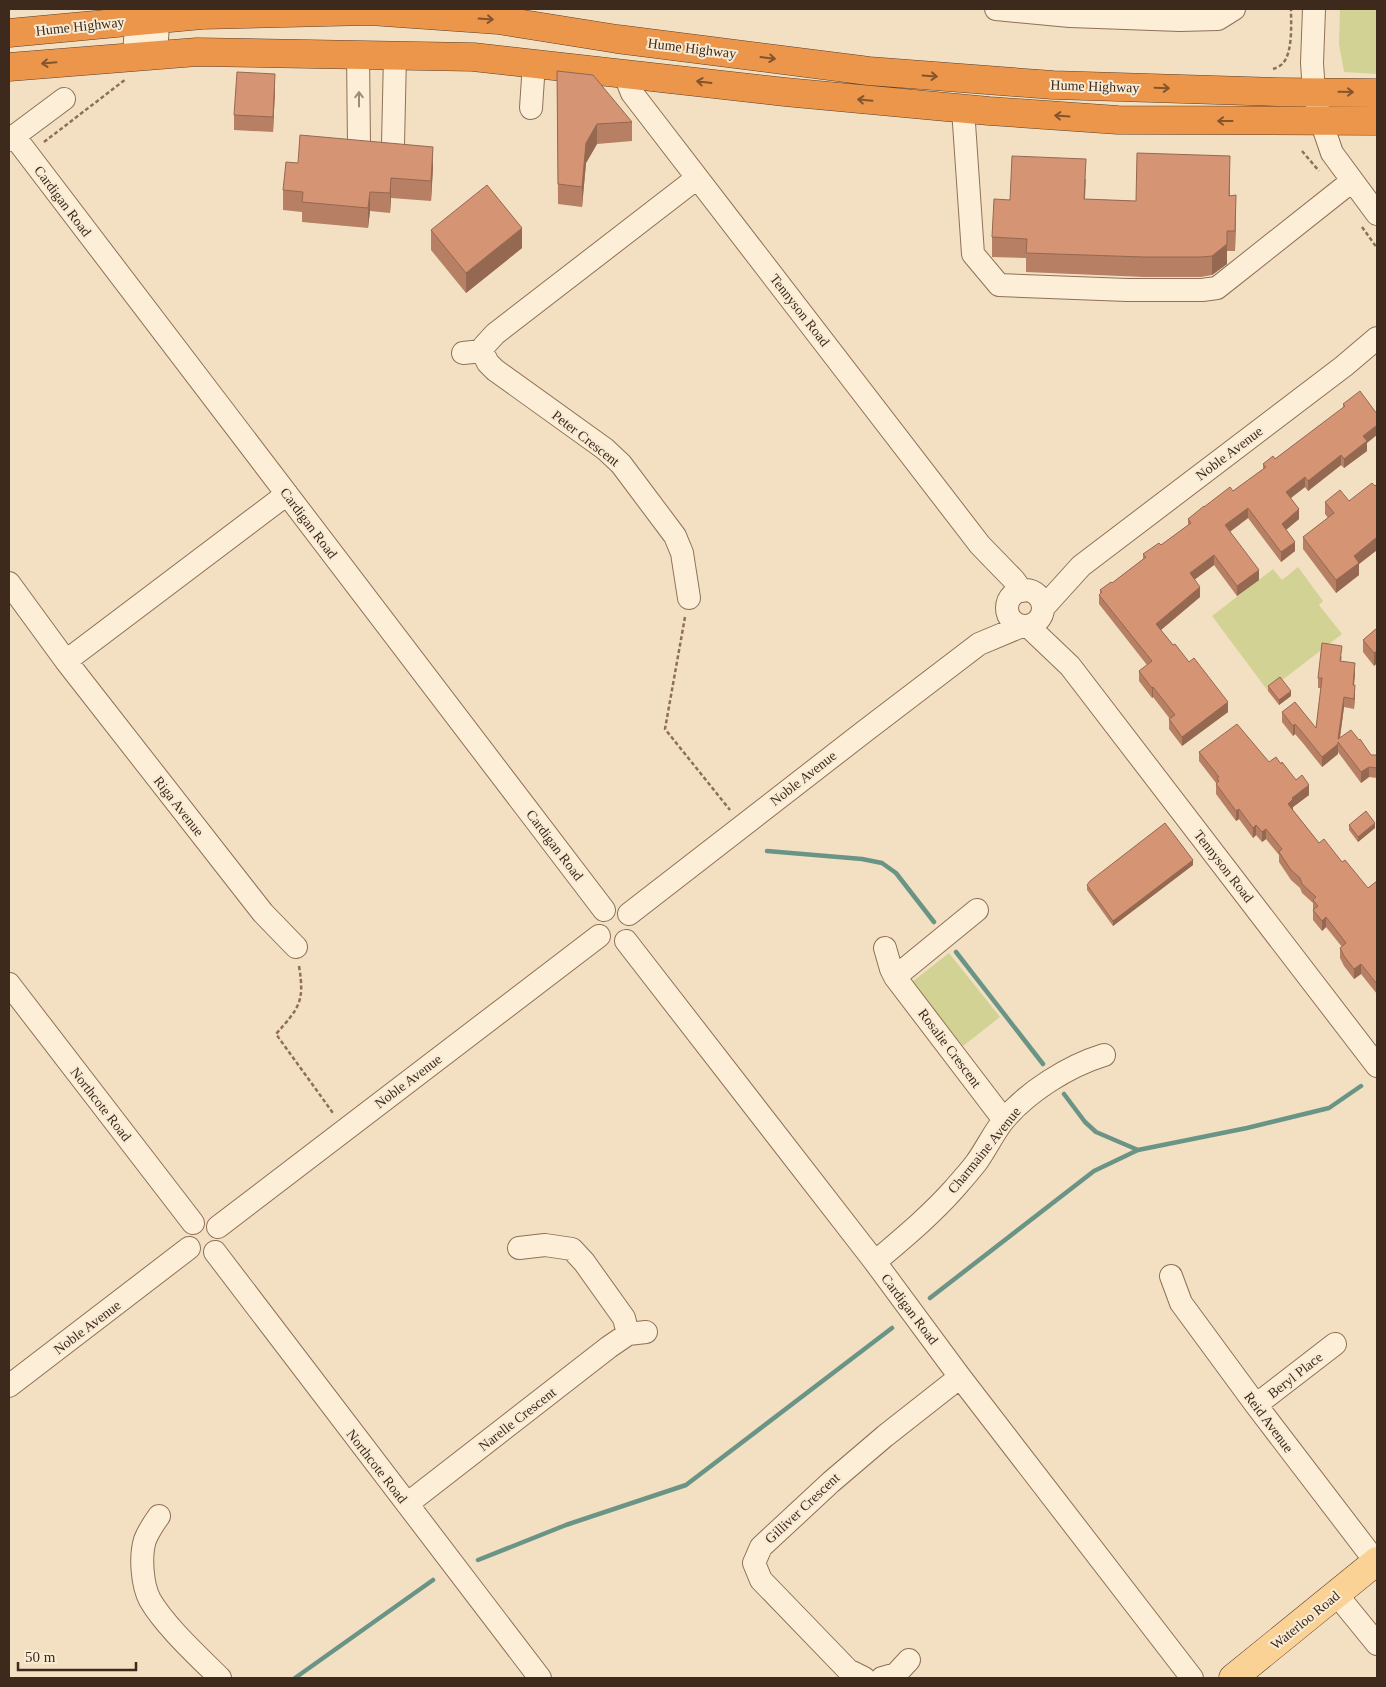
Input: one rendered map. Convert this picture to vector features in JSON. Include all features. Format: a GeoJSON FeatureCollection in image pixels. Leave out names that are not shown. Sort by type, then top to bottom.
{"type":"FeatureCollection","features":[{"type":"Feature","properties":{"kind":"highway"},"geometry":{"type":"LineString","coordinates":[[9,22],[78,9]]}},
{"type":"Feature","properties":{"kind":"highway"},"geometry":{"type":"LineString","coordinates":[[218,9],[261,13]]}},
{"type":"Feature","properties":{"kind":"highway","name":"Hume Highway"},"geometry":{"type":"LineString","coordinates":[[9,34],[148,14],[370,11],[498,20],[617,39],[870,71],[1024,83],[1377,93]]}},
{"type":"Feature","properties":{"kind":"highway"},"geometry":{"type":"LineString","coordinates":[[9,67],[140,62],[198,52],[473,57],[785,92],[963,109],[1118,120],[1377,121]]}},
{"type":"Feature","properties":{"kind":"main road","name":"Waterloo Road"},"geometry":{"type":"LineString","coordinates":[[1233,1678],[1377,1562]]}},
{"type":"Feature","properties":{"kind":"street"},"geometry":{"type":"LineString","coordinates":[[996,9],[1070,16],[1180,20],[1218,19],[1234,9]]}},
{"type":"Feature","properties":{"kind":"street"},"geometry":{"type":"LineString","coordinates":[[1314,9],[1312,63],[1314,92],[1321,121],[1332,153],[1377,214]]}},
{"type":"Feature","properties":{"kind":"street"},"geometry":{"type":"LineString","coordinates":[[140,62],[148,14]]}},
{"type":"Feature","properties":{"kind":"street"},"geometry":{"type":"LineString","coordinates":[[358,54],[359,144]]}},
{"type":"Feature","properties":{"kind":"street"},"geometry":{"type":"LineString","coordinates":[[393,145],[394,55]]}},
{"type":"Feature","properties":{"kind":"street"},"geometry":{"type":"LineString","coordinates":[[531,108],[534,63]]}},
{"type":"Feature","properties":{"kind":"street","name":"Tennyson Road"},"geometry":{"type":"LineString","coordinates":[[624,73],[632,93],[980,545],[1004,588],[1016,598]]}},
{"type":"Feature","properties":{"kind":"street"},"geometry":{"type":"LineString","coordinates":[[11,138],[64,99]]}},
{"type":"Feature","properties":{"kind":"street"},"geometry":{"type":"LineString","coordinates":[[963,109],[973,254],[999,285],[1127,290],[1202,290],[1217,288],[1352,181]]}},
{"type":"Feature","properties":{"kind":"street","name":"Cardigan Road"},"geometry":{"type":"LineString","coordinates":[[11,138],[604,910]]}},
{"type":"Feature","properties":{"kind":"street","name":"Peter Crescent"},"geometry":{"type":"LineString","coordinates":[[689,598],[682,553],[674,536],[621,464],[605,449],[472,352],[484,346],[495,334],[697,178]]}},
{"type":"Feature","properties":{"kind":"street","name":"Noble Avenue"},"geometry":{"type":"LineString","coordinates":[[629,914],[864,730],[979,644],[1034,618],[1081,566],[1344,366],[1377,338]]}},
{"type":"Feature","properties":{"kind":"street"},"geometry":{"type":"LineString","coordinates":[[66,662],[286,494]]}},
{"type":"Feature","properties":{"kind":"street","name":"Noble Avenue"},"geometry":{"type":"LineString","coordinates":[[979,644],[1016,598],[1081,566]]}},
{"type":"Feature","properties":{"kind":"street","name":"Riga Avenue"},"geometry":{"type":"LineString","coordinates":[[9,583],[66,662],[263,913],[296,947]]}},
{"type":"Feature","properties":{"kind":"street"},"geometry":{"type":"LineString","coordinates":[[1038,597],[1034,618],[1011,620],[1016,598],[1038,597]]}},
{"type":"Feature","properties":{"kind":"street","name":"Tennyson Road"},"geometry":{"type":"LineString","coordinates":[[1034,618],[1377,1066]]}},
{"type":"Feature","properties":{"kind":"street"},"geometry":{"type":"LineString","coordinates":[[618,907],[629,914],[633,922],[633,928],[630,937],[626,941],[620,944],[611,944],[603,941],[599,936],[596,922],[598,916],[604,910],[618,907]]}},
{"type":"Feature","properties":{"kind":"street"},"geometry":{"type":"LineString","coordinates":[[895,977],[977,910]]}},
{"type":"Feature","properties":{"kind":"street","name":"Noble Avenue"},"geometry":{"type":"LineString","coordinates":[[218,1226],[599,936]]}},
{"type":"Feature","properties":{"kind":"street","name":"Cardigan Road"},"geometry":{"type":"LineString","coordinates":[[626,941],[875,1262],[960,1377],[1192,1678]]}},
{"type":"Feature","properties":{"kind":"street","name":"Rosalie Crescent"},"geometry":{"type":"LineString","coordinates":[[885,948],[895,977],[1004,1120]]}},
{"type":"Feature","properties":{"kind":"street","name":"Northcote Road"},"geometry":{"type":"LineString","coordinates":[[9,984],[193,1224]]}},
{"type":"Feature","properties":{"kind":"street","name":"Charmaine Avenue"},"geometry":{"type":"LineString","coordinates":[[875,1262],[929,1215],[953,1191],[976,1162],[1004,1120],[1024,1100],[1058,1076],[1085,1061],[1104,1055]]}},
{"type":"Feature","properties":{"kind":"street"},"geometry":{"type":"LineString","coordinates":[[209,1220],[218,1226],[222,1243],[215,1252],[204,1256],[189,1248],[186,1238],[193,1224],[209,1220]]}},
{"type":"Feature","properties":{"kind":"street","name":"Narelle Crescent"},"geometry":{"type":"LineString","coordinates":[[407,1504],[637,1333],[584,1262],[572,1249],[546,1244],[519,1248]]}},
{"type":"Feature","properties":{"kind":"street","name":"Noble Avenue"},"geometry":{"type":"LineString","coordinates":[[9,1386],[189,1248]]}},
{"type":"Feature","properties":{"kind":"street","name":"Northcote Road"},"geometry":{"type":"LineString","coordinates":[[215,1252],[540,1678]]}},
{"type":"Feature","properties":{"kind":"street","name":"Reid Avenue"},"geometry":{"type":"LineString","coordinates":[[1171,1276],[1181,1303],[1256,1405],[1377,1562]]}},
{"type":"Feature","properties":{"kind":"street","name":"Beryl Place"},"geometry":{"type":"LineString","coordinates":[[1256,1405],[1335,1344]]}},
{"type":"Feature","properties":{"kind":"street","name":"Gilliver Crescent"},"geometry":{"type":"LineString","coordinates":[[864,1678],[848,1670],[761,1580],[754,1563],[761,1547],[830,1482],[884,1436],[960,1377]]}},
{"type":"Feature","properties":{"kind":"street"},"geometry":{"type":"LineString","coordinates":[[158,1516],[145,1540],[143,1560],[143,1580],[150,1600],[183,1640],[220,1678]]}},
{"type":"Feature","properties":{"kind":"street"},"geometry":{"type":"LineString","coordinates":[[1337,1595],[1377,1644]]}},
{"type":"Feature","properties":{"kind":"street"},"geometry":{"type":"LineString","coordinates":[[882,1678],[896,1674],[910,1660]]}},
{"type":"Feature","properties":{"kind":"path"},"geometry":{"type":"LineString","coordinates":[[1273,69],[1284,63],[1287,56],[1290,46],[1291,9]]}},
{"type":"Feature","properties":{"kind":"path"},"geometry":{"type":"LineString","coordinates":[[44,142],[140,62]]}},
{"type":"Feature","properties":{"kind":"path"},"geometry":{"type":"LineString","coordinates":[[689,598],[665,728],[730,810]]}},
{"type":"Feature","properties":{"kind":"path"},"geometry":{"type":"LineString","coordinates":[[296,947],[303,988],[296,1013],[276,1034],[333,1113]]}},
{"type":"Feature","properties":{"kind":"green space"},"geometry":{"type":"Polygon","coordinates":[[[1340,9],[1377,9],[1377,74],[1344,72],[1339,44],[1340,9]]]}},
{"type":"Feature","properties":{"kind":"green space"},"geometry":{"type":"Polygon","coordinates":[[[1298,567],[1323,601],[1319,605],[1342,634],[1268,691],[1212,616],[1273,569],[1282,580],[1298,567]]]}},
{"type":"Feature","properties":{"kind":"green space"},"geometry":{"type":"Polygon","coordinates":[[[949,953],[1000,1017],[963,1046],[912,982],[949,953]]]}},
{"type":"Feature","properties":{"kind":"building"},"geometry":{"type":"Polygon","coordinates":[[[557,71],[593,75],[632,122],[597,124],[586,143],[582,187],[558,184],[557,71]]]}},
{"type":"Feature","properties":{"kind":"building"},"geometry":{"type":"Polygon","coordinates":[[[237,72],[275,74],[273,117],[234,115],[237,72]]]}},
{"type":"Feature","properties":{"kind":"building"},"geometry":{"type":"Polygon","coordinates":[[[300,135],[433,147],[431,181],[391,178],[390,193],[370,192],[368,208],[302,202],[303,192],[283,190],[286,162],[298,163],[300,135]]]}},
{"type":"Feature","properties":{"kind":"building"},"geometry":{"type":"Polygon","coordinates":[[[1137,153],[1230,156],[1229,196],[1236,195],[1235,231],[1227,231],[1227,244],[1212,256],[1144,257],[1026,253],[1027,239],[992,237],[994,199],[1010,200],[1012,156],[1086,159],[1084,199],[1136,201],[1137,153]]]}},
{"type":"Feature","properties":{"kind":"building"},"geometry":{"type":"Polygon","coordinates":[[[487,185],[522,228],[466,273],[431,230],[487,185]]]}},
{"type":"Feature","properties":{"kind":"building"},"geometry":{"type":"Polygon","coordinates":[[[1360,391],[1377,414],[1377,425],[1363,436],[1367,441],[1344,459],[1341,455],[1308,481],[1305,477],[1286,492],[1299,509],[1282,524],[1295,542],[1281,552],[1248,508],[1225,525],[1259,570],[1237,586],[1214,555],[1190,573],[1200,587],[1156,624],[1189,662],[1194,658],[1228,702],[1182,737],[1169,719],[1175,715],[1139,671],[1152,661],[1099,595],[1102,592],[1100,590],[1146,557],[1143,554],[1159,543],[1161,545],[1191,523],[1188,519],[1204,506],[1230,487],[1233,491],[1266,467],[1263,464],[1273,456],[1275,459],[1345,406],[1343,404],[1360,391]]]}},
{"type":"Feature","properties":{"kind":"building"},"geometry":{"type":"Polygon","coordinates":[[[1372,483],[1375,486],[1377,484],[1377,537],[1354,556],[1359,563],[1336,580],[1303,537],[1334,513],[1325,502],[1340,490],[1349,501],[1372,483]]]}},
{"type":"Feature","properties":{"kind":"building"},"geometry":{"type":"Polygon","coordinates":[[[1377,628],[1377,651],[1374,653],[1363,640],[1377,628]]]}},
{"type":"Feature","properties":{"kind":"building"},"geometry":{"type":"Polygon","coordinates":[[[1322,643],[1342,646],[1340,661],[1355,663],[1354,699],[1344,697],[1338,739],[1351,730],[1371,755],[1377,755],[1377,768],[1369,767],[1361,772],[1338,742],[1322,757],[1295,724],[1293,726],[1282,712],[1295,702],[1316,728],[1322,678],[1318,678],[1322,643]]]}},
{"type":"Feature","properties":{"kind":"building"},"geometry":{"type":"Polygon","coordinates":[[[1280,677],[1291,691],[1279,700],[1268,686],[1280,677]]]}},
{"type":"Feature","properties":{"kind":"building"},"geometry":{"type":"Polygon","coordinates":[[[1237,724],[1269,762],[1276,757],[1296,780],[1302,775],[1309,785],[1292,798],[1288,804],[1319,843],[1324,839],[1342,862],[1345,860],[1368,888],[1377,881],[1377,984],[1361,964],[1354,969],[1344,956],[1340,948],[1346,943],[1326,917],[1322,921],[1313,910],[1318,906],[1313,900],[1316,897],[1291,870],[1279,852],[1282,849],[1266,829],[1262,832],[1256,825],[1253,828],[1239,809],[1236,811],[1216,784],[1219,781],[1217,778],[1219,777],[1199,752],[1237,724]]]}},
{"type":"Feature","properties":{"kind":"building"},"geometry":{"type":"Polygon","coordinates":[[[1366,811],[1375,823],[1358,837],[1349,825],[1366,811]]]}},
{"type":"Feature","properties":{"kind":"building"},"geometry":{"type":"Polygon","coordinates":[[[1165,823],[1193,860],[1113,921],[1087,885],[1165,823]]]}},
{"type":"Feature","properties":{"kind":"waterway"},"geometry":{"type":"LineString","coordinates":[[767,851],[862,859],[882,863],[896,873],[934,922]]}},
{"type":"Feature","properties":{"kind":"waterway"},"geometry":{"type":"LineString","coordinates":[[956,952],[1043,1064]]}},
{"type":"Feature","properties":{"kind":"waterway"},"geometry":{"type":"LineString","coordinates":[[930,1298],[1094,1171],[1138,1150],[1247,1128],[1329,1108],[1361,1086]]}},
{"type":"Feature","properties":{"kind":"waterway"},"geometry":{"type":"LineString","coordinates":[[1064,1094],[1085,1122],[1096,1132],[1138,1150]]}},
{"type":"Feature","properties":{"kind":"waterway"},"geometry":{"type":"LineString","coordinates":[[478,1560],[566,1525],[686,1485],[892,1328]]}},
{"type":"Feature","properties":{"kind":"waterway"},"geometry":{"type":"LineString","coordinates":[[295,1678],[433,1580]]}}]}
